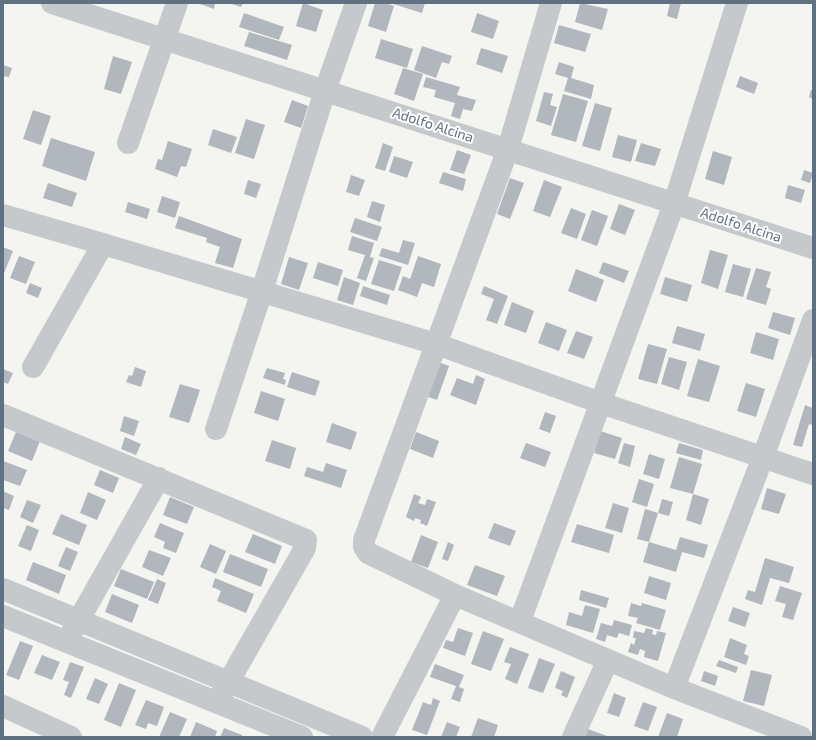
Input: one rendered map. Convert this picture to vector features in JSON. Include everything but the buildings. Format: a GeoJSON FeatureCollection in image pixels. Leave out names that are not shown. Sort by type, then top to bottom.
{"type":"FeatureCollection","features":[{"type":"Feature","properties":{"kind":"street","name":"Adolfo Alcina"},"geometry":{"type":"LineString","coordinates":[[52,3],[508,148],[674,204],[813,248]]}},
{"type":"Feature","properties":{"kind":"street"},"geometry":{"type":"LineString","coordinates":[[128,143],[165,40],[176,3]]}},
{"type":"Feature","properties":{"kind":"street"},"geometry":{"type":"LineString","coordinates":[[216,429],[262,291],[325,91],[356,3]]}},
{"type":"Feature","properties":{"kind":"street"},"geometry":{"type":"LineString","coordinates":[[551,3],[508,148],[364,540],[364,547],[368,553],[455,595],[674,688],[800,737]]}},
{"type":"Feature","properties":{"kind":"street"},"geometry":{"type":"LineString","coordinates":[[520,622],[674,204],[737,3]]}},
{"type":"Feature","properties":{"kind":"street"},"geometry":{"type":"LineString","coordinates":[[3,215],[436,344],[601,403],[813,474]]}},
{"type":"Feature","properties":{"kind":"street"},"geometry":{"type":"LineString","coordinates":[[33,367],[103,244]]}},
{"type":"Feature","properties":{"kind":"street"},"geometry":{"type":"LineString","coordinates":[[674,688],[763,457],[813,320]]}},
{"type":"Feature","properties":{"kind":"street"},"geometry":{"type":"LineString","coordinates":[[4,415],[306,540],[305,548],[230,682],[217,702]]}},
{"type":"Feature","properties":{"kind":"street"},"geometry":{"type":"LineString","coordinates":[[67,641],[159,478]]}},
{"type":"Feature","properties":{"kind":"street"},"geometry":{"type":"LineString","coordinates":[[3,589],[362,737]]}},
{"type":"Feature","properties":{"kind":"street"},"geometry":{"type":"LineString","coordinates":[[382,737],[455,595]]}},
{"type":"Feature","properties":{"kind":"street"},"geometry":{"type":"LineString","coordinates":[[3,616],[302,737]]}},
{"type":"Feature","properties":{"kind":"street"},"geometry":{"type":"LineString","coordinates":[[573,737],[608,660]]}},
{"type":"Feature","properties":{"kind":"street"},"geometry":{"type":"LineString","coordinates":[[3,706],[70,737]]}}]}
